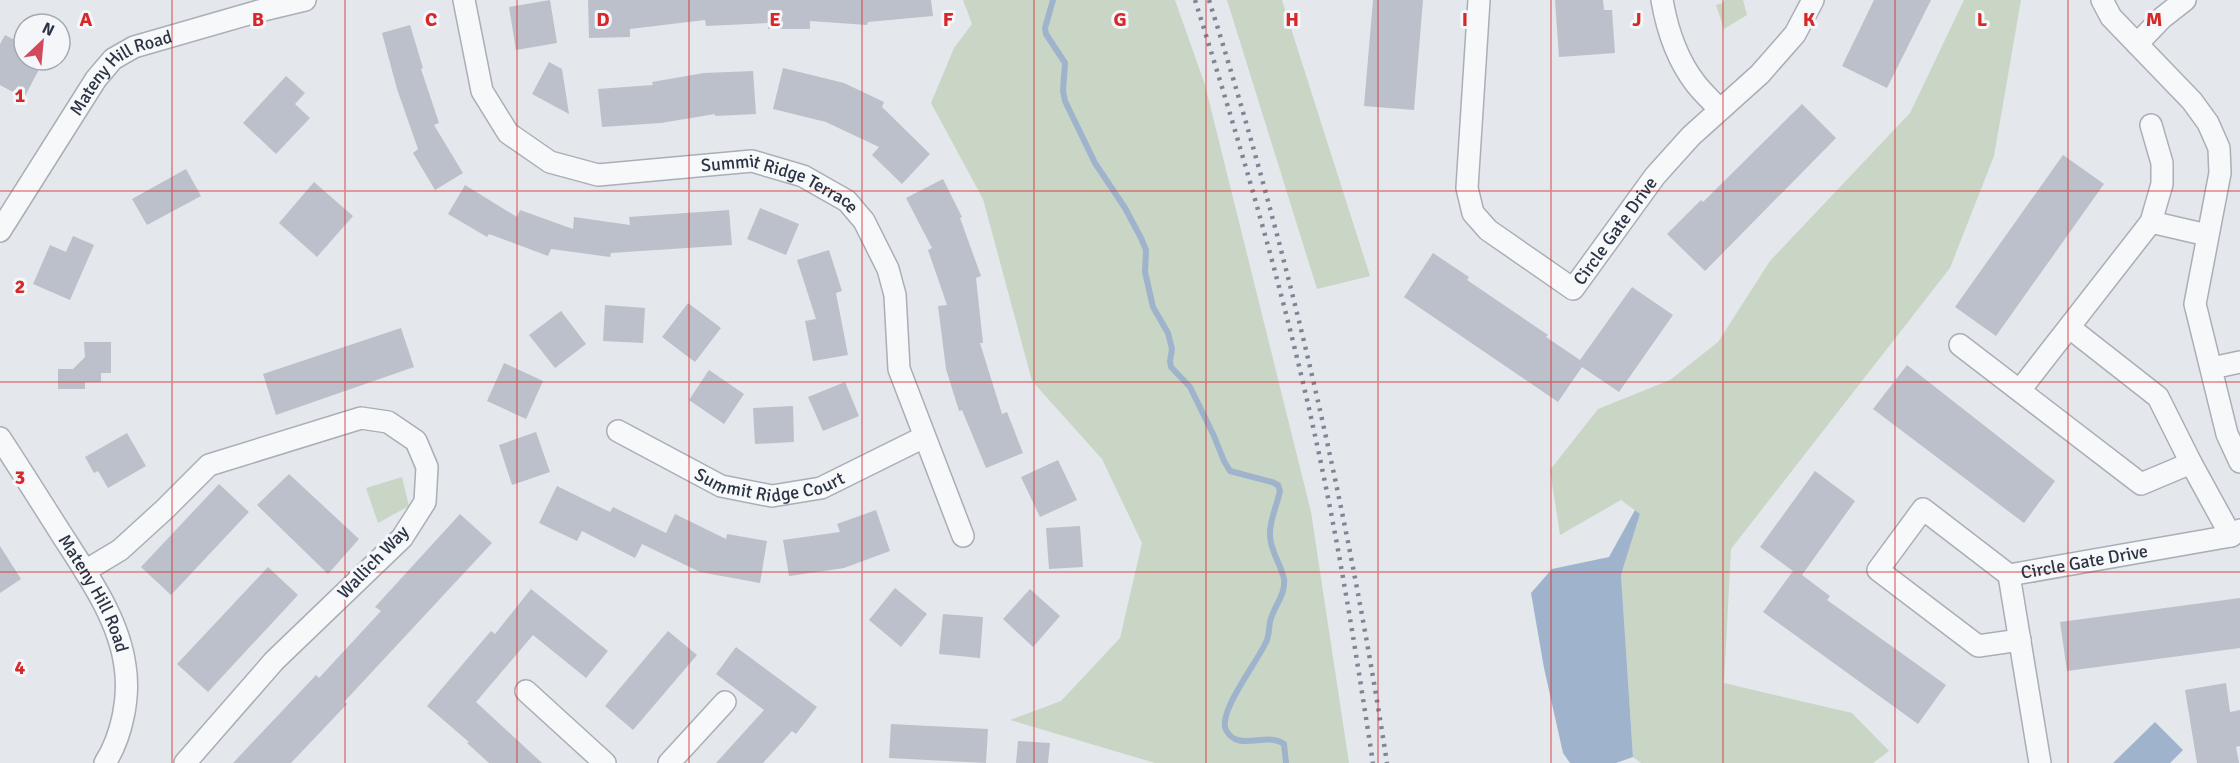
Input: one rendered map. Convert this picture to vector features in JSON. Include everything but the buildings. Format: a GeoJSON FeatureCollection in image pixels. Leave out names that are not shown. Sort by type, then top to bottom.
{"type":"FeatureCollection","features":[{"type":"Feature","properties":{"kind":"street","name":"Mateny Hill Road"},"geometry":{"type":"LineString","coordinates":[[0,231],[96,79],[113,60],[134,47],[305,0]]}},
{"type":"Feature","properties":{"kind":"street","name":"Summit Ridge Terrace"},"geometry":{"type":"LineString","coordinates":[[464,0],[482,91],[508,133],[550,162],[598,175],[752,161],[803,176],[847,201],[864,221],[888,269],[895,295],[899,369],[963,536]]}},
{"type":"Feature","properties":{"kind":"street","name":"Circle Gate Drive"},"geometry":{"type":"LineString","coordinates":[[1479,0],[1467,188],[1473,213],[1488,230],[1573,289],[1655,176],[1691,136],[1760,74],[1795,34],[1813,0]]}},
{"type":"Feature","properties":{"kind":"street"},"geometry":{"type":"LineString","coordinates":[[1662,0],[1678,52],[1696,84],[1719,109]]}},
{"type":"Feature","properties":{"kind":"street"},"geometry":{"type":"LineString","coordinates":[[2102,0],[2112,17],[2192,101],[2208,123],[2219,148],[2220,173],[2195,304],[2212,368],[2232,417],[2227,434],[2240,462]]}},
{"type":"Feature","properties":{"kind":"street"},"geometry":{"type":"LineString","coordinates":[[2137,44],[2162,18],[2185,0]]}},
{"type":"Feature","properties":{"kind":"street"},"geometry":{"type":"LineString","coordinates":[[2020,390],[2151,222],[2162,184],[2162,163],[2151,125]]}},
{"type":"Feature","properties":{"kind":"street"},"geometry":{"type":"LineString","coordinates":[[2151,222],[2207,235]]}},
{"type":"Feature","properties":{"kind":"street"},"geometry":{"type":"LineString","coordinates":[[2070,328],[2158,397],[2191,463],[2235,533]]}},
{"type":"Feature","properties":{"kind":"street"},"geometry":{"type":"LineString","coordinates":[[1960,345],[2141,484],[2191,463]]}},
{"type":"Feature","properties":{"kind":"street"},"geometry":{"type":"LineString","coordinates":[[2212,368],[2240,362]]}},
{"type":"Feature","properties":{"kind":"street","name":"Wallich Way"},"geometry":{"type":"LineString","coordinates":[[85,571],[120,550],[209,465],[361,418],[388,422],[416,441],[427,467],[425,502],[402,538],[274,662],[185,763]]}},
{"type":"Feature","properties":{"kind":"street","name":"Summit Ridge Court"},"geometry":{"type":"LineString","coordinates":[[618,431],[721,486],[772,496],[821,488],[924,437]]}},
{"type":"Feature","properties":{"kind":"street","name":"Mateny Hill Road"},"geometry":{"type":"LineString","coordinates":[[0,438],[85,571],[113,624],[125,665],[126,696],[111,761]]}},
{"type":"Feature","properties":{"kind":"street"},"geometry":{"type":"LineString","coordinates":[[2009,574],[1923,509],[1878,570],[1978,646],[2020,640]]}},
{"type":"Feature","properties":{"kind":"street","name":"Circle Gate Drive"},"geometry":{"type":"LineString","coordinates":[[2040,763],[2009,574],[2235,533]]}},
{"type":"Feature","properties":{"kind":"street"},"geometry":{"type":"LineString","coordinates":[[526,691],[605,763]]}},
{"type":"Feature","properties":{"kind":"street"},"geometry":{"type":"LineString","coordinates":[[669,763],[725,702]]}},
{"type":"Feature","properties":{"kind":"green space"},"geometry":{"type":"Polygon","coordinates":[[[963,0],[1175,0],[1205,85],[1311,512],[1349,763],[1155,763],[1010,720],[1061,701],[1120,638],[1142,543],[1102,459],[1032,381],[983,199],[931,103],[954,48],[972,24],[963,0]]]}},
{"type":"Feature","properties":{"kind":"green space"},"geometry":{"type":"Polygon","coordinates":[[[1227,0],[1282,0],[1370,276],[1317,289],[1227,0]]]}},
{"type":"Feature","properties":{"kind":"green space"},"geometry":{"type":"Polygon","coordinates":[[[1725,0],[1743,0],[1747,15],[1724,29],[1716,5],[1725,0]]]}},
{"type":"Feature","properties":{"kind":"green space"},"geometry":{"type":"Polygon","coordinates":[[[1964,0],[2021,0],[1994,156],[1950,268],[1731,549],[1724,683],[1852,713],[1889,751],[1873,763],[1641,763],[1633,757],[1621,575],[1640,514],[1621,500],[1560,535],[1550,470],[1598,409],[1670,380],[1718,342],[1770,261],[1910,113],[1964,0]]]}},
{"type":"Feature","properties":{"kind":"green space"},"geometry":{"type":"Polygon","coordinates":[[[402,477],[409,506],[378,523],[366,488],[402,477]]]}},
{"type":"Feature","properties":{"kind":"water"},"geometry":{"type":"Polygon","coordinates":[[[1635,510],[1640,514],[1621,575],[1633,757],[1616,763],[1570,763],[1563,753],[1544,668],[1531,593],[1552,569],[1609,557],[1635,510]]]}},
{"type":"Feature","properties":{"kind":"water"},"geometry":{"type":"Polygon","coordinates":[[[2155,722],[2183,750],[2170,763],[2113,763],[2155,722]]]}},
{"type":"Feature","properties":{"kind":"waterway"},"geometry":{"type":"LineString","coordinates":[[1053,0],[1045,28],[1046,34],[1065,63],[1063,91],[1065,101],[1095,163],[1125,208],[1146,250],[1145,272],[1153,307],[1168,333],[1172,349],[1171,367],[1190,387],[1230,471],[1272,482],[1278,485],[1280,491],[1270,535],[1284,579],[1283,590],[1270,622],[1267,640],[1233,699],[1225,722],[1226,730],[1231,737],[1238,740],[1269,740],[1284,744],[1286,763]]}},
{"type":"Feature","properties":{"kind":"railway"},"geometry":{"type":"LineString","coordinates":[[1195,0],[1265,235],[1310,413],[1337,545],[1373,763]]}},
{"type":"Feature","properties":{"kind":"railway"},"geometry":{"type":"LineString","coordinates":[[1209,0],[1265,188],[1313,378],[1353,570],[1387,763]]}}]}
